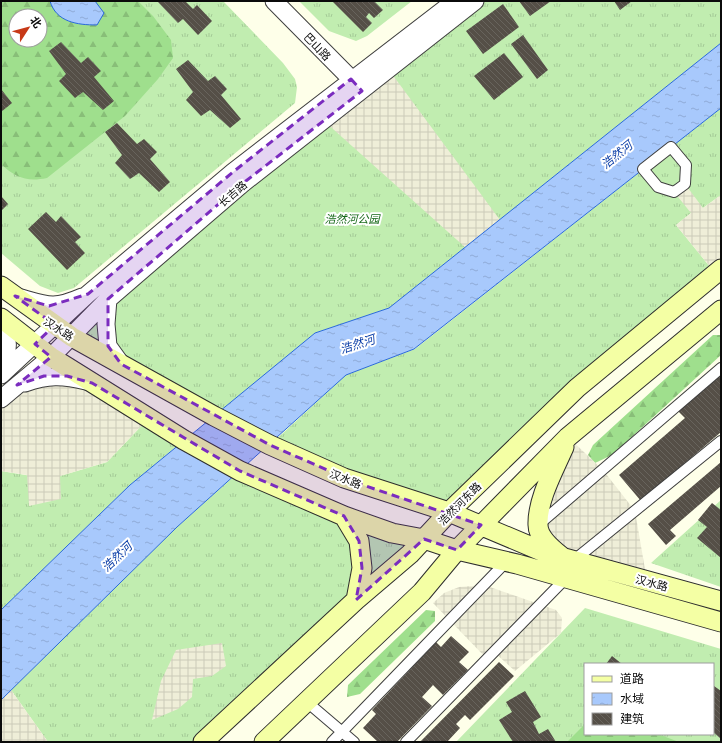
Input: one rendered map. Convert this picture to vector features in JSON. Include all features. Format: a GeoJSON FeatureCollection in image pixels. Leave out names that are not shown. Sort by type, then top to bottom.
{"type":"FeatureCollection","features":[{"type":"Feature","properties":{"kind":"main road","name":"浩然河东路"},"geometry":{"type":"LineString","coordinates":[[203,742],[356,600],[410,554],[449,512],[577,388],[721,269]]}},
{"type":"Feature","properties":{"kind":"main road","name":"汉水路"},"geometry":{"type":"LineString","coordinates":[[8,291],[72,336],[167,390],[270,445],[344,478],[449,512],[481,524],[546,553],[721,601]]}},
{"type":"Feature","properties":{"kind":"main road"},"geometry":{"type":"LineString","coordinates":[[264,742],[422,592],[481,524],[568,437],[721,310]]}},
{"type":"Feature","properties":{"kind":"main road","name":"汉水路"},"geometry":{"type":"LineString","coordinates":[[1,318],[51,357],[148,419],[240,471],[337,513],[392,533],[424,539],[457,550],[566,578],[721,622]]}},
{"type":"Feature","properties":{"kind":"main road"},"geometry":{"type":"LineString","coordinates":[[568,437],[543,495],[537,526],[547,544],[569,560]]}},
{"type":"Feature","properties":{"kind":"main road"},"geometry":{"type":"LineString","coordinates":[[337,513],[359,541],[362,568],[356,600]]}},
{"type":"Feature","properties":{"kind":"street","name":"巴山路"},"geometry":{"type":"LineString","coordinates":[[274,1],[357,85]]}},
{"type":"Feature","properties":{"kind":"street","name":"长吉路"},"geometry":{"type":"LineString","coordinates":[[1,399],[51,357],[108,299],[357,85],[444,6],[455,1]]}},
{"type":"Feature","properties":{"kind":"street","name":"长吉路"},"geometry":{"type":"LineString","coordinates":[[1,375],[88,294],[233,172],[475,1]]}},
{"type":"Feature","properties":{"kind":"street"},"geometry":{"type":"LineString","coordinates":[[671,147],[686,165],[684,184],[674,192],[658,187],[643,169],[671,147]]}},
{"type":"Feature","properties":{"kind":"street"},"geometry":{"type":"LineString","coordinates":[[8,291],[49,306],[68,302],[88,294]]}},
{"type":"Feature","properties":{"kind":"street"},"geometry":{"type":"LineString","coordinates":[[108,299],[106,324],[108,346],[121,364]]}},
{"type":"Feature","properties":{"kind":"street"},"geometry":{"type":"LineString","coordinates":[[1,323],[8,337],[4,360],[1,366]]}},
{"type":"Feature","properties":{"kind":"street"},"geometry":{"type":"LineString","coordinates":[[537,526],[721,368]]}},
{"type":"Feature","properties":{"kind":"street"},"geometry":{"type":"LineString","coordinates":[[17,385],[44,376],[67,376],[92,383]]}},
{"type":"Feature","properties":{"kind":"street"},"geometry":{"type":"LineString","coordinates":[[569,560],[721,441]]}},
{"type":"Feature","properties":{"kind":"street"},"geometry":{"type":"LineString","coordinates":[[332,742],[506,562]]}},
{"type":"Feature","properties":{"kind":"street"},"geometry":{"type":"LineString","coordinates":[[406,742],[566,578]]}},
{"type":"Feature","properties":{"kind":"street"},"geometry":{"type":"LineString","coordinates":[[306,702],[354,742]]}},
{"type":"Feature","properties":{"kind":"highlighted area"},"geometry":{"type":"Polygon","coordinates":[[[351,79],[362,91],[242,184],[108,299],[108,346],[121,364],[270,445],[357,483],[481,525],[457,550],[424,539],[356,600],[362,568],[359,541],[344,516],[240,471],[92,383],[67,376],[44,376],[17,385],[51,357],[35,344],[55,325],[15,296],[49,306],[88,294],[233,172],[351,79]]]}},
{"type":"Feature","properties":{"kind":"green space"},"geometry":{"type":"Polygon","coordinates":[[[1,1],[223,1],[283,63],[295,79],[297,87],[295,103],[74,288],[58,293],[40,286],[1,253],[1,1]]]}},
{"type":"Feature","properties":{"kind":"green space"},"geometry":{"type":"Polygon","coordinates":[[[1,1],[138,1],[153,16],[171,40],[173,58],[158,79],[125,116],[47,178],[28,179],[12,173],[1,164],[1,1]]]}},
{"type":"Feature","properties":{"kind":"green space"},"geometry":{"type":"Polygon","coordinates":[[[299,1],[412,1],[367,36],[356,41],[329,31],[299,1]]]}},
{"type":"Feature","properties":{"kind":"green space","name":"浩然河公园"},"geometry":{"type":"Polygon","coordinates":[[[475,1],[721,1],[721,43],[389,308],[315,333],[214,416],[72,337],[105,302],[475,1]]]}},
{"type":"Feature","properties":{"kind":"green space"},"geometry":{"type":"Polygon","coordinates":[[[721,108],[721,195],[703,208],[691,213],[676,225],[715,273],[449,512],[270,445],[346,375],[415,349],[721,108]]]}},
{"type":"Feature","properties":{"kind":"green space"},"geometry":{"type":"Polygon","coordinates":[[[713,335],[721,335],[721,355],[612,455],[595,463],[588,455],[593,445],[713,335]]]}},
{"type":"Feature","properties":{"kind":"green space"},"geometry":{"type":"Polygon","coordinates":[[[148,419],[184,440],[130,485],[1,610],[1,471],[50,479],[107,462],[148,419]]]}},
{"type":"Feature","properties":{"kind":"green space"},"geometry":{"type":"Polygon","coordinates":[[[240,471],[424,539],[202,742],[48,742],[11,690],[177,527],[240,471]]]}},
{"type":"Feature","properties":{"kind":"green space"},"geometry":{"type":"Polygon","coordinates":[[[721,500],[721,587],[651,563],[721,500]]]}},
{"type":"Feature","properties":{"kind":"green space"},"geometry":{"type":"Polygon","coordinates":[[[585,608],[721,649],[721,742],[456,742],[585,608]]]}},
{"type":"Feature","properties":{"kind":"green space"},"geometry":{"type":"Polygon","coordinates":[[[426,610],[435,611],[435,621],[360,694],[347,697],[348,685],[426,610]]]}},
{"type":"Feature","properties":{"kind":"green space"},"geometry":{"type":"Polygon","coordinates":[[[584,725],[584,735],[661,735],[679,742],[567,742],[584,725]]]}},
{"type":"Feature","properties":{"kind":"shaded area"},"geometry":{"type":"Polygon","coordinates":[[[389,70],[500,220],[466,248],[324,121],[389,70]]]}},
{"type":"Feature","properties":{"kind":"shaded area"},"geometry":{"type":"Polygon","coordinates":[[[685,184],[703,208],[721,195],[721,269],[715,273],[676,225],[691,213],[674,192],[685,184]]]}},
{"type":"Feature","properties":{"kind":"shaded area"},"geometry":{"type":"Polygon","coordinates":[[[51,357],[148,419],[107,462],[60,476],[61,499],[29,506],[27,475],[1,471],[1,399],[51,357]]]}},
{"type":"Feature","properties":{"kind":"shaded area"},"geometry":{"type":"Polygon","coordinates":[[[568,437],[603,470],[635,511],[647,581],[547,544],[543,495],[568,437]]]}},
{"type":"Feature","properties":{"kind":"shaded area"},"geometry":{"type":"Polygon","coordinates":[[[484,585],[556,610],[562,618],[561,633],[515,671],[494,652],[487,659],[433,603],[444,593],[459,587],[484,585]]]}},
{"type":"Feature","properties":{"kind":"shaded area"},"geometry":{"type":"Polygon","coordinates":[[[222,643],[226,666],[212,676],[193,679],[192,697],[178,709],[152,720],[161,681],[176,650],[222,643]]]}},
{"type":"Feature","properties":{"kind":"shaded area"},"geometry":{"type":"Polygon","coordinates":[[[11,690],[48,742],[1,742],[1,700],[11,690]]]}},
{"type":"Feature","properties":{"kind":"water"},"geometry":{"type":"Polygon","coordinates":[[[50,1],[95,1],[104,13],[97,25],[75,23],[62,18],[57,14],[50,1]]]}},
{"type":"Feature","properties":{"kind":"water","name":"浩然河"},"geometry":{"type":"Polygon","coordinates":[[[721,43],[721,108],[414,349],[346,375],[177,527],[1,700],[1,610],[130,485],[315,333],[389,308],[721,43]]]}},
{"type":"Feature","properties":{"kind":"building"},"geometry":{"type":"Polygon","coordinates":[[[157,1],[185,1],[193,9],[197,5],[212,21],[198,35],[183,19],[178,23],[157,1]]]}},
{"type":"Feature","properties":{"kind":"building"},"geometry":{"type":"Polygon","coordinates":[[[332,1],[374,1],[383,10],[374,18],[369,13],[366,17],[372,23],[363,32],[332,1]]]}},
{"type":"Feature","properties":{"kind":"building"},"geometry":{"type":"Polygon","coordinates":[[[519,1],[551,1],[530,16],[519,1]]]}},
{"type":"Feature","properties":{"kind":"building"},"geometry":{"type":"Polygon","coordinates":[[[614,1],[632,1],[620,10],[614,1]]]}},
{"type":"Feature","properties":{"kind":"building"},"geometry":{"type":"Polygon","coordinates":[[[503,4],[519,27],[483,54],[466,31],[503,4]]]}},
{"type":"Feature","properties":{"kind":"building"},"geometry":{"type":"Polygon","coordinates":[[[523,35],[548,70],[537,79],[511,44],[523,35]]]}},
{"type":"Feature","properties":{"kind":"building"},"geometry":{"type":"Polygon","coordinates":[[[61,42],[81,63],[88,57],[101,71],[94,77],[114,101],[103,110],[83,92],[75,98],[59,81],[66,74],[49,51],[61,42]]]}},
{"type":"Feature","properties":{"kind":"building"},"geometry":{"type":"Polygon","coordinates":[[[504,53],[523,77],[494,100],[474,76],[504,53]]]}},
{"type":"Feature","properties":{"kind":"building"},"geometry":{"type":"Polygon","coordinates":[[[188,60],[208,81],[215,76],[227,89],[221,95],[241,119],[230,128],[210,110],[201,116],[186,100],[193,92],[176,69],[188,60]]]}},
{"type":"Feature","properties":{"kind":"building"},"geometry":{"type":"Polygon","coordinates":[[[1,89],[12,103],[1,112],[1,89]]]}},
{"type":"Feature","properties":{"kind":"building"},"geometry":{"type":"Polygon","coordinates":[[[117,123],[137,144],[144,139],[157,152],[150,159],[170,182],[159,192],[139,173],[130,179],[115,163],[122,155],[105,132],[117,123]]]}},
{"type":"Feature","properties":{"kind":"building"},"geometry":{"type":"Polygon","coordinates":[[[1,196],[8,204],[1,211],[1,196]]]}},
{"type":"Feature","properties":{"kind":"building"},"geometry":{"type":"Polygon","coordinates":[[[46,212],[56,222],[61,216],[81,237],[75,242],[85,253],[67,270],[28,229],[46,212]]]}},
{"type":"Feature","properties":{"kind":"building"},"geometry":{"type":"Polygon","coordinates":[[[721,374],[721,432],[641,501],[619,475],[685,418],[678,411],[721,374]]]}},
{"type":"Feature","properties":{"kind":"building"},"geometry":{"type":"Polygon","coordinates":[[[721,462],[721,486],[670,530],[676,536],[666,545],[648,524],[721,462]]]}},
{"type":"Feature","properties":{"kind":"building"},"geometry":{"type":"Polygon","coordinates":[[[712,503],[721,510],[721,558],[697,538],[707,527],[698,520],[712,503]]]}},
{"type":"Feature","properties":{"kind":"building"},"geometry":{"type":"Polygon","coordinates":[[[451,636],[469,652],[459,662],[468,670],[443,695],[433,685],[422,697],[432,706],[397,742],[378,742],[363,728],[376,714],[372,710],[436,642],[441,647],[451,636]]]}},
{"type":"Feature","properties":{"kind":"building"},"geometry":{"type":"Polygon","coordinates":[[[612,656],[621,663],[607,663],[612,656]]]}},
{"type":"Feature","properties":{"kind":"building"},"geometry":{"type":"Polygon","coordinates":[[[499,662],[514,676],[470,720],[465,715],[456,724],[460,728],[447,742],[420,742],[499,662]]]}},
{"type":"Feature","properties":{"kind":"building"},"geometry":{"type":"Polygon","coordinates":[[[714,686],[721,691],[721,739],[714,733],[714,686]]]}},
{"type":"Feature","properties":{"kind":"building"},"geometry":{"type":"Polygon","coordinates":[[[525,691],[541,717],[533,722],[539,734],[548,729],[556,742],[513,742],[499,720],[512,712],[506,702],[525,691]]]}}]}
